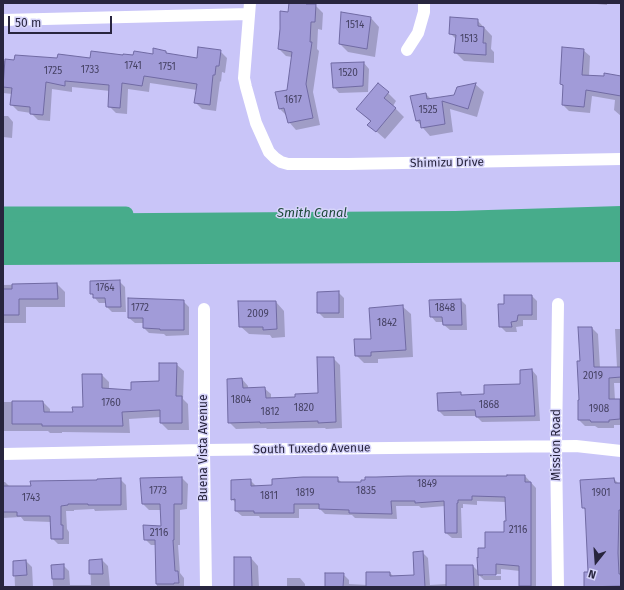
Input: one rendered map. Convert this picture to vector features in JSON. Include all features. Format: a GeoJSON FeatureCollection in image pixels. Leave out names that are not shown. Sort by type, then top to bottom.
{"type":"FeatureCollection","features":[{"type":"Feature","properties":{"kind":"street"},"geometry":{"type":"LineString","coordinates":[[407,50],[418,32],[424,12],[424,3]]}},
{"type":"Feature","properties":{"kind":"street"},"geometry":{"type":"LineString","coordinates":[[3,20],[250,9]]}},
{"type":"Feature","properties":{"kind":"street","name":"Shimizu Drive"},"geometry":{"type":"LineString","coordinates":[[250,9],[244,78],[256,123],[269,152],[281,162],[288,164],[348,164],[621,159]]}},
{"type":"Feature","properties":{"kind":"street","name":"Mission Road"},"geometry":{"type":"LineString","coordinates":[[558,304],[556,446],[558,587]]}},
{"type":"Feature","properties":{"kind":"street","name":"Buena Vista Avenue"},"geometry":{"type":"LineString","coordinates":[[204,309],[206,587]]}},
{"type":"Feature","properties":{"kind":"street","name":"South Tuxedo Avenue"},"geometry":{"type":"LineString","coordinates":[[3,454],[556,446],[576,446],[621,451]]}},
{"type":"Feature","properties":{"kind":"water"},"geometry":{"type":"Polygon","coordinates":[[[621,206],[621,262],[3,265],[3,214],[455,211],[621,206]]]}},
{"type":"Feature","properties":{"kind":"building"},"geometry":{"type":"Polygon","coordinates":[[[289,3],[316,4],[315,22],[311,22],[310,42],[312,42],[306,84],[313,118],[288,123],[284,108],[279,109],[275,92],[287,90],[292,52],[278,49],[280,11],[288,12],[289,3]]]}},
{"type":"Feature","properties":{"kind":"building"},"geometry":{"type":"Polygon","coordinates":[[[341,12],[371,17],[367,49],[339,44],[341,12]]]}},
{"type":"Feature","properties":{"kind":"building"},"geometry":{"type":"Polygon","coordinates":[[[450,17],[478,19],[478,26],[484,27],[483,43],[486,43],[486,55],[454,53],[456,35],[449,34],[450,17]]]}},
{"type":"Feature","properties":{"kind":"building"},"geometry":{"type":"Polygon","coordinates":[[[198,47],[221,50],[219,66],[216,66],[215,75],[213,75],[210,105],[194,103],[197,84],[144,76],[142,86],[122,83],[120,108],[108,107],[109,85],[65,81],[65,86],[46,82],[43,115],[30,114],[30,107],[10,105],[12,88],[3,87],[5,59],[14,60],[15,55],[57,58],[58,54],[90,58],[91,51],[133,55],[134,51],[153,54],[153,48],[166,51],[166,53],[197,58],[198,47]]]}},
{"type":"Feature","properties":{"kind":"building"},"geometry":{"type":"Polygon","coordinates":[[[562,47],[584,49],[582,75],[604,76],[604,73],[621,76],[621,96],[586,90],[584,107],[562,105],[563,85],[560,84],[562,47]]]}},
{"type":"Feature","properties":{"kind":"building"},"geometry":{"type":"Polygon","coordinates":[[[364,62],[363,86],[333,88],[331,63],[364,62]]]}},
{"type":"Feature","properties":{"kind":"building"},"geometry":{"type":"Polygon","coordinates":[[[378,83],[389,92],[384,98],[396,108],[376,132],[367,125],[371,121],[356,109],[378,83]]]}},
{"type":"Feature","properties":{"kind":"building"},"geometry":{"type":"Polygon","coordinates":[[[476,83],[468,109],[442,101],[445,124],[421,128],[420,120],[416,121],[410,96],[426,93],[427,99],[454,95],[457,87],[476,83]]]}},
{"type":"Feature","properties":{"kind":"building"},"geometry":{"type":"Polygon","coordinates":[[[120,280],[121,307],[106,307],[105,298],[93,298],[93,294],[90,294],[90,281],[120,280]]]}},
{"type":"Feature","properties":{"kind":"building"},"geometry":{"type":"Polygon","coordinates":[[[57,283],[58,299],[19,299],[19,315],[3,315],[3,289],[12,289],[12,284],[57,283]]]}},
{"type":"Feature","properties":{"kind":"building"},"geometry":{"type":"Polygon","coordinates":[[[339,291],[339,313],[317,313],[317,292],[339,291]]]}},
{"type":"Feature","properties":{"kind":"building"},"geometry":{"type":"Polygon","coordinates":[[[504,295],[532,295],[532,315],[518,315],[517,321],[511,322],[512,327],[499,327],[498,304],[504,304],[504,295]]]}},
{"type":"Feature","properties":{"kind":"building"},"geometry":{"type":"Polygon","coordinates":[[[128,298],[184,300],[184,330],[143,328],[143,318],[128,318],[128,298]]]}},
{"type":"Feature","properties":{"kind":"building"},"geometry":{"type":"Polygon","coordinates":[[[461,299],[462,325],[443,325],[442,317],[430,317],[429,300],[461,299]]]}},
{"type":"Feature","properties":{"kind":"building"},"geometry":{"type":"Polygon","coordinates":[[[238,301],[276,301],[277,329],[263,330],[263,327],[239,327],[238,301]]]}},
{"type":"Feature","properties":{"kind":"building"},"geometry":{"type":"Polygon","coordinates":[[[403,305],[406,350],[371,352],[371,356],[355,356],[354,339],[371,339],[369,308],[403,305]]]}},
{"type":"Feature","properties":{"kind":"building"},"geometry":{"type":"Polygon","coordinates":[[[578,327],[592,327],[594,367],[621,367],[621,377],[609,378],[609,399],[620,399],[620,419],[609,420],[609,422],[578,420],[579,400],[577,361],[580,361],[578,327]]]}},
{"type":"Feature","properties":{"kind":"building"},"geometry":{"type":"Polygon","coordinates":[[[317,357],[334,357],[336,422],[228,423],[227,379],[242,378],[243,388],[265,387],[266,398],[295,397],[295,394],[318,393],[317,357]]]}},
{"type":"Feature","properties":{"kind":"building"},"geometry":{"type":"Polygon","coordinates":[[[159,363],[177,363],[176,396],[182,396],[182,423],[160,423],[160,410],[122,412],[123,426],[42,426],[42,424],[12,424],[12,401],[43,401],[44,412],[73,412],[72,407],[83,407],[82,374],[102,374],[102,388],[131,390],[131,382],[159,381],[159,363]]]}},
{"type":"Feature","properties":{"kind":"building"},"geometry":{"type":"Polygon","coordinates":[[[532,369],[535,416],[476,417],[475,410],[438,411],[437,393],[461,392],[461,395],[484,394],[484,385],[520,384],[520,370],[532,369]]]}},
{"type":"Feature","properties":{"kind":"building"},"geometry":{"type":"Polygon","coordinates":[[[525,475],[525,482],[531,482],[531,586],[519,586],[519,566],[496,564],[496,575],[478,575],[478,548],[485,548],[485,532],[504,532],[504,521],[506,521],[505,497],[472,496],[472,500],[458,500],[457,533],[445,533],[444,501],[415,503],[415,501],[391,501],[392,514],[349,513],[349,510],[319,509],[319,504],[294,504],[294,513],[254,513],[254,511],[235,511],[235,499],[231,500],[231,480],[251,479],[251,486],[272,485],[272,479],[303,477],[338,477],[338,482],[361,482],[361,480],[365,480],[365,477],[525,475]]]}},
{"type":"Feature","properties":{"kind":"building"},"geometry":{"type":"Polygon","coordinates":[[[182,477],[182,504],[174,504],[173,540],[175,571],[178,571],[179,583],[156,584],[155,540],[144,540],[143,525],[161,526],[160,504],[142,504],[140,478],[182,477]]]}},
{"type":"Feature","properties":{"kind":"building"},"geometry":{"type":"Polygon","coordinates":[[[121,478],[121,505],[68,504],[61,506],[63,539],[51,539],[50,516],[17,516],[17,512],[3,512],[3,486],[31,486],[30,481],[97,480],[121,478]]]}},
{"type":"Feature","properties":{"kind":"building"},"geometry":{"type":"Polygon","coordinates":[[[614,478],[615,483],[621,483],[618,553],[621,586],[584,587],[584,572],[588,572],[585,508],[582,508],[580,480],[614,478]]]}},
{"type":"Feature","properties":{"kind":"building"},"geometry":{"type":"Polygon","coordinates":[[[423,551],[425,587],[366,587],[366,572],[390,572],[390,576],[414,575],[413,552],[423,551]]]}},
{"type":"Feature","properties":{"kind":"building"},"geometry":{"type":"Polygon","coordinates":[[[234,557],[251,557],[252,587],[234,587],[234,557]]]}},
{"type":"Feature","properties":{"kind":"building"},"geometry":{"type":"Polygon","coordinates":[[[102,559],[103,574],[89,574],[89,560],[102,559]]]}},
{"type":"Feature","properties":{"kind":"building"},"geometry":{"type":"Polygon","coordinates":[[[26,560],[27,575],[13,576],[13,561],[26,560]]]}},
{"type":"Feature","properties":{"kind":"building"},"geometry":{"type":"Polygon","coordinates":[[[64,564],[64,579],[52,579],[51,565],[64,564]]]}},
{"type":"Feature","properties":{"kind":"building"},"geometry":{"type":"Polygon","coordinates":[[[446,565],[473,565],[474,587],[446,587],[446,565]]]}},
{"type":"Feature","properties":{"kind":"building"},"geometry":{"type":"Polygon","coordinates":[[[325,573],[344,573],[343,587],[325,587],[325,573]]]}},
{"type":"Feature","properties":{"kind":"waterway","name":"Smith Canal"},"geometry":{"type":"LineString","coordinates":[[3,214],[126,214]]}}]}
